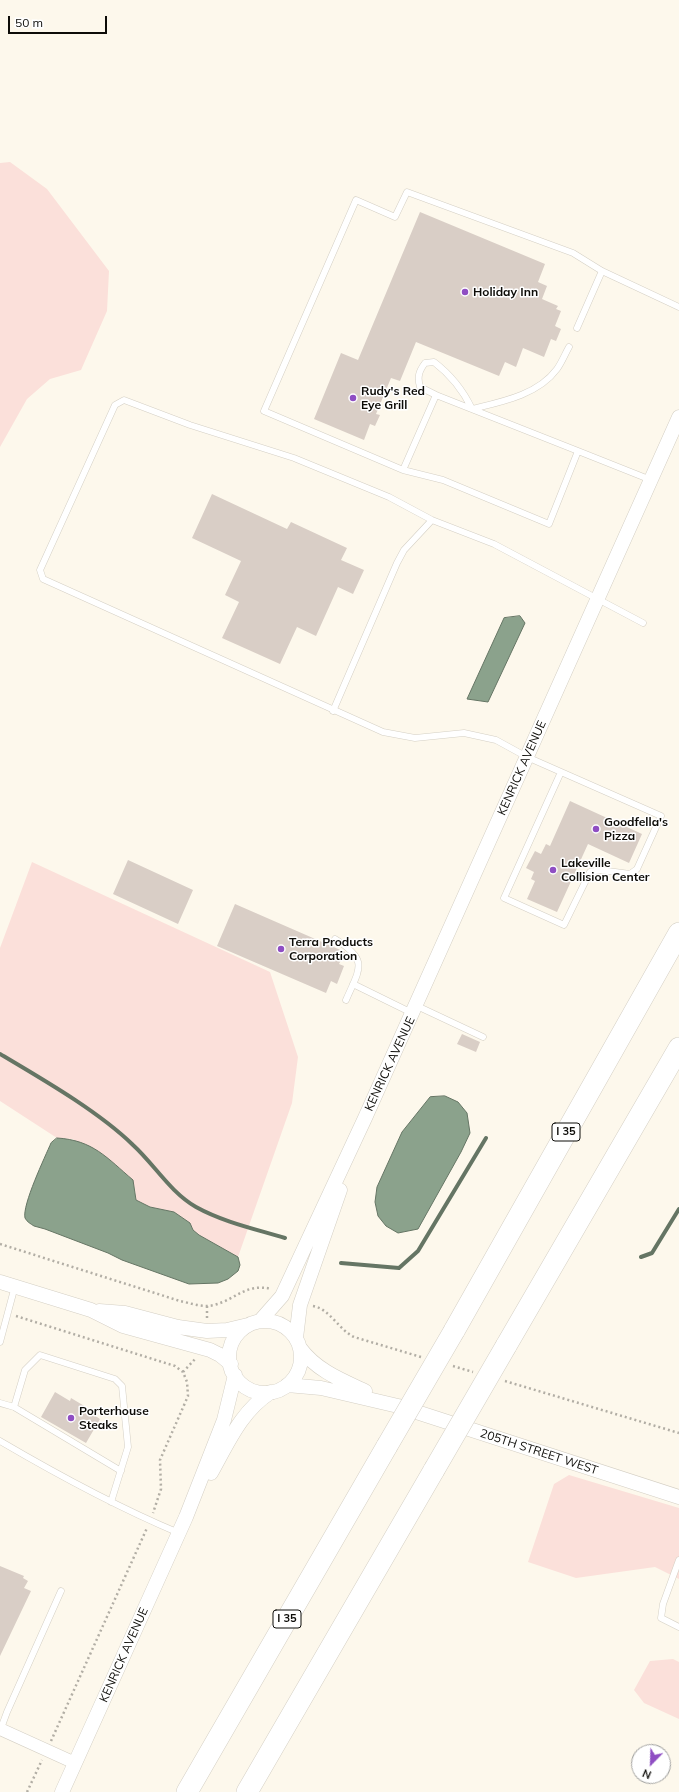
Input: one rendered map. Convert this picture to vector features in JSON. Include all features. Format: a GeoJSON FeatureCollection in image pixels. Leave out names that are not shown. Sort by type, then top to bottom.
{"type":"FeatureCollection","features":[{"type":"Feature","properties":{"kind":"highway","name":"I 35"},"geometry":{"type":"LineString","coordinates":[[187,1792],[454,1332],[679,932]]}},
{"type":"Feature","properties":{"kind":"highway"},"geometry":{"type":"LineString","coordinates":[[247,1792],[679,1048]]}},
{"type":"Feature","properties":{"kind":"street","name":"KENRICK AVENUE"},"geometry":{"type":"LineString","coordinates":[[254,1323],[282,1296],[415,1010],[679,417]]}},
{"type":"Feature","properties":{"kind":"street","name":"KENRICK AVENUE"},"geometry":{"type":"LineString","coordinates":[[298,1343],[300,1305],[365,1118]]}},
{"type":"Feature","properties":{"kind":"street"},"geometry":{"type":"LineString","coordinates":[[0,1282],[91,1310],[123,1326],[210,1350],[220,1355],[233,1369],[245,1386],[255,1391],[271,1392],[287,1385],[294,1378],[299,1368],[301,1358],[298,1343],[289,1330],[280,1324],[270,1321],[254,1323],[227,1330],[206,1331],[178,1327],[125,1313],[91,1310]]}},
{"type":"Feature","properties":{"kind":"street"},"geometry":{"type":"LineString","coordinates":[[233,1369],[230,1348],[234,1339],[240,1331],[254,1323]]}},
{"type":"Feature","properties":{"kind":"street","name":"205TH STREET WEST"},"geometry":{"type":"LineString","coordinates":[[298,1343],[309,1358],[327,1374],[398,1406]]}},
{"type":"Feature","properties":{"kind":"street","name":"KENRICK AVENUE"},"geometry":{"type":"LineString","coordinates":[[62,1792],[186,1517],[224,1420],[231,1397],[233,1369]]}},
{"type":"Feature","properties":{"kind":"street","name":"205TH STREET WEST"},"geometry":{"type":"LineString","coordinates":[[287,1385],[320,1388],[398,1406],[679,1497]]}},
{"type":"Feature","properties":{"kind":"street","name":"KENRICK AVENUE"},"geometry":{"type":"LineString","coordinates":[[186,1517],[242,1418],[257,1402],[271,1392]]}},
{"type":"Feature","properties":{"kind":"street"},"geometry":{"type":"LineString","coordinates":[[0,1730],[75,1763]]}},
{"type":"Feature","properties":{"kind":"lane"},"geometry":{"type":"LineString","coordinates":[[578,451],[549,524],[443,480],[404,470],[264,411],[356,200],[395,217],[407,192],[573,253],[602,271],[679,307]]}},
{"type":"Feature","properties":{"kind":"lane"},"geometry":{"type":"LineString","coordinates":[[577,328],[602,271]]}},
{"type":"Feature","properties":{"kind":"lane"},"geometry":{"type":"LineString","coordinates":[[472,409],[505,401],[545,382],[558,368],[569,347]]}},
{"type":"Feature","properties":{"kind":"lane"},"geometry":{"type":"LineString","coordinates":[[472,409],[465,394],[447,372],[434,362],[425,363],[417,379],[420,386],[436,395],[651,480]]}},
{"type":"Feature","properties":{"kind":"lane"},"geometry":{"type":"LineString","coordinates":[[404,470],[436,395]]}},
{"type":"Feature","properties":{"kind":"lane"},"geometry":{"type":"LineString","coordinates":[[561,772],[504,898],[564,925],[590,872],[600,870],[630,874],[636,869],[661,816],[527,757],[496,740],[464,734],[415,738],[383,732],[333,711],[43,579],[40,570],[115,405],[124,400],[190,425],[294,458],[389,497],[432,520],[494,544],[643,623]]}},
{"type":"Feature","properties":{"kind":"lane"},"geometry":{"type":"LineString","coordinates":[[333,711],[404,550],[432,520]]}},
{"type":"Feature","properties":{"kind":"lane"},"geometry":{"type":"LineString","coordinates":[[335,939],[350,948],[360,968],[346,1000]]}},
{"type":"Feature","properties":{"kind":"lane"},"geometry":{"type":"LineString","coordinates":[[353,984],[483,1036]]}},
{"type":"Feature","properties":{"kind":"lane"},"geometry":{"type":"LineString","coordinates":[[0,1342],[1,1333],[15,1286]]}},
{"type":"Feature","properties":{"kind":"lane"},"geometry":{"type":"LineString","coordinates":[[14,1407],[25,1370],[40,1355],[115,1379],[122,1386],[128,1447],[111,1502]]}},
{"type":"Feature","properties":{"kind":"lane"},"geometry":{"type":"LineString","coordinates":[[0,1403],[14,1407],[121,1471]]}},
{"type":"Feature","properties":{"kind":"lane"},"geometry":{"type":"LineString","coordinates":[[0,1441],[60,1476],[111,1502],[179,1533]]}},
{"type":"Feature","properties":{"kind":"lane"},"geometry":{"type":"LineString","coordinates":[[679,1560],[663,1604],[660,1618],[679,1627]]}},
{"type":"Feature","properties":{"kind":"lane"},"geometry":{"type":"LineString","coordinates":[[0,1730],[62,1592]]}},
{"type":"Feature","properties":{"kind":"path"},"geometry":{"type":"LineString","coordinates":[[0,1244],[180,1301],[205,1306],[214,1305],[254,1287],[274,1289],[282,1296]]}},
{"type":"Feature","properties":{"kind":"path"},"geometry":{"type":"LineString","coordinates":[[300,1305],[319,1307],[346,1333],[354,1337],[423,1357]]}},
{"type":"Feature","properties":{"kind":"path"},"geometry":{"type":"LineString","coordinates":[[446,1364],[476,1373]]}},
{"type":"Feature","properties":{"kind":"path"},"geometry":{"type":"LineString","coordinates":[[499,1379],[679,1433]]}},
{"type":"Feature","properties":{"kind":"shaded area"},"geometry":{"type":"Polygon","coordinates":[[[10,162],[47,189],[109,271],[107,311],[81,370],[50,379],[27,399],[0,447],[0,163],[10,162]]]}},
{"type":"Feature","properties":{"kind":"shaded area"},"geometry":{"type":"Polygon","coordinates":[[[520,616],[525,623],[488,702],[467,699],[504,618],[520,616]]]}},
{"type":"Feature","properties":{"kind":"shaded area"},"geometry":{"type":"Polygon","coordinates":[[[32,862],[270,972],[298,1057],[292,1103],[238,1257],[199,1235],[193,1230],[190,1223],[174,1212],[150,1207],[136,1200],[135,1188],[73,1139],[57,1138],[0,1101],[0,948],[32,862]]]}},
{"type":"Feature","properties":{"kind":"shaded area"},"geometry":{"type":"Polygon","coordinates":[[[445,1096],[458,1102],[467,1113],[470,1133],[418,1229],[398,1233],[386,1226],[378,1216],[375,1202],[377,1187],[402,1132],[430,1097],[445,1096]]]}},
{"type":"Feature","properties":{"kind":"shaded area"},"geometry":{"type":"Polygon","coordinates":[[[57,1138],[70,1139],[80,1142],[99,1152],[133,1180],[136,1200],[150,1207],[174,1212],[190,1223],[193,1230],[199,1235],[238,1257],[240,1265],[238,1271],[228,1279],[218,1283],[189,1284],[122,1260],[108,1253],[29,1223],[25,1218],[25,1212],[30,1192],[51,1143],[57,1138]]]}},
{"type":"Feature","properties":{"kind":"shaded area"},"geometry":{"type":"Polygon","coordinates":[[[569,1475],[679,1508],[679,1579],[655,1567],[576,1578],[528,1562],[554,1484],[569,1475]]]}},
{"type":"Feature","properties":{"kind":"shaded area"},"geometry":{"type":"Polygon","coordinates":[[[673,1659],[679,1662],[679,1719],[644,1703],[634,1690],[650,1661],[673,1659]]]}},
{"type":"Feature","properties":{"kind":"building","name":"Holiday Inn"},"geometry":{"type":"Polygon","coordinates":[[[420,212],[545,264],[538,282],[547,286],[542,299],[558,306],[556,309],[561,311],[555,326],[561,329],[556,341],[551,339],[544,357],[523,348],[516,367],[505,362],[499,376],[416,342],[400,381],[391,378],[376,414],[380,415],[375,426],[370,424],[364,440],[314,419],[341,353],[358,360],[420,212]]]}},
{"type":"Feature","properties":{"kind":"building"},"geometry":{"type":"Polygon","coordinates":[[[212,494],[287,529],[291,522],[347,548],[341,560],[364,570],[353,594],[338,587],[316,636],[297,627],[280,664],[222,638],[239,602],[225,595],[241,561],[192,538],[212,494]]]}},
{"type":"Feature","properties":{"kind":"building"},"geometry":{"type":"Polygon","coordinates":[[[570,801],[642,834],[629,863],[588,844],[557,912],[527,899],[535,881],[531,879],[534,872],[526,868],[535,851],[541,854],[546,844],[550,846],[570,801]]]}},
{"type":"Feature","properties":{"kind":"building"},"geometry":{"type":"Polygon","coordinates":[[[128,860],[193,890],[178,924],[113,894],[128,860]]]}},
{"type":"Feature","properties":{"kind":"building","name":"Terra Products Corporation"},"geometry":{"type":"Polygon","coordinates":[[[235,904],[345,952],[339,964],[344,966],[337,984],[331,981],[326,993],[217,946],[235,904]]]}},
{"type":"Feature","properties":{"kind":"building"},"geometry":{"type":"Polygon","coordinates":[[[462,1034],[480,1042],[476,1052],[457,1044],[462,1034]]]}},
{"type":"Feature","properties":{"kind":"building","name":"Porterhouse Steaks"},"geometry":{"type":"Polygon","coordinates":[[[55,1392],[70,1401],[71,1398],[86,1407],[85,1409],[100,1419],[86,1443],[41,1417],[55,1392]]]}},
{"type":"Feature","properties":{"kind":"building"},"geometry":{"type":"Polygon","coordinates":[[[0,1566],[24,1576],[23,1578],[28,1581],[24,1588],[31,1591],[0,1656],[0,1566]]]}},
{"type":"Feature","properties":{"kind":"waterway"},"geometry":{"type":"LineString","coordinates":[[0,1054],[69,1096],[119,1132],[141,1153],[178,1194],[196,1207],[228,1221],[285,1238]]}},
{"type":"Feature","properties":{"kind":"waterway"},"geometry":{"type":"LineString","coordinates":[[341,1263],[399,1268],[418,1251],[486,1138]]}},
{"type":"Feature","properties":{"kind":"waterway"},"geometry":{"type":"LineString","coordinates":[[641,1257],[652,1253],[679,1209]]}},
{"type":"Feature","properties":{"kind":"place","name":"Holiday Inn"},"geometry":{"type":"Point","coordinates":[465,292]}},
{"type":"Feature","properties":{"kind":"place","name":"Rudy's Red Eye Grill"},"geometry":{"type":"Point","coordinates":[353,398]}},
{"type":"Feature","properties":{"kind":"place","name":"Goodfella's Pizza"},"geometry":{"type":"Point","coordinates":[596,829]}},
{"type":"Feature","properties":{"kind":"place","name":"Lakeville Collision Center"},"geometry":{"type":"Point","coordinates":[553,870]}},
{"type":"Feature","properties":{"kind":"place","name":"Terra Products Corporation"},"geometry":{"type":"Point","coordinates":[281,949]}},
{"type":"Feature","properties":{"kind":"place","name":"Porterhouse Steaks"},"geometry":{"type":"Point","coordinates":[71,1418]}}]}
